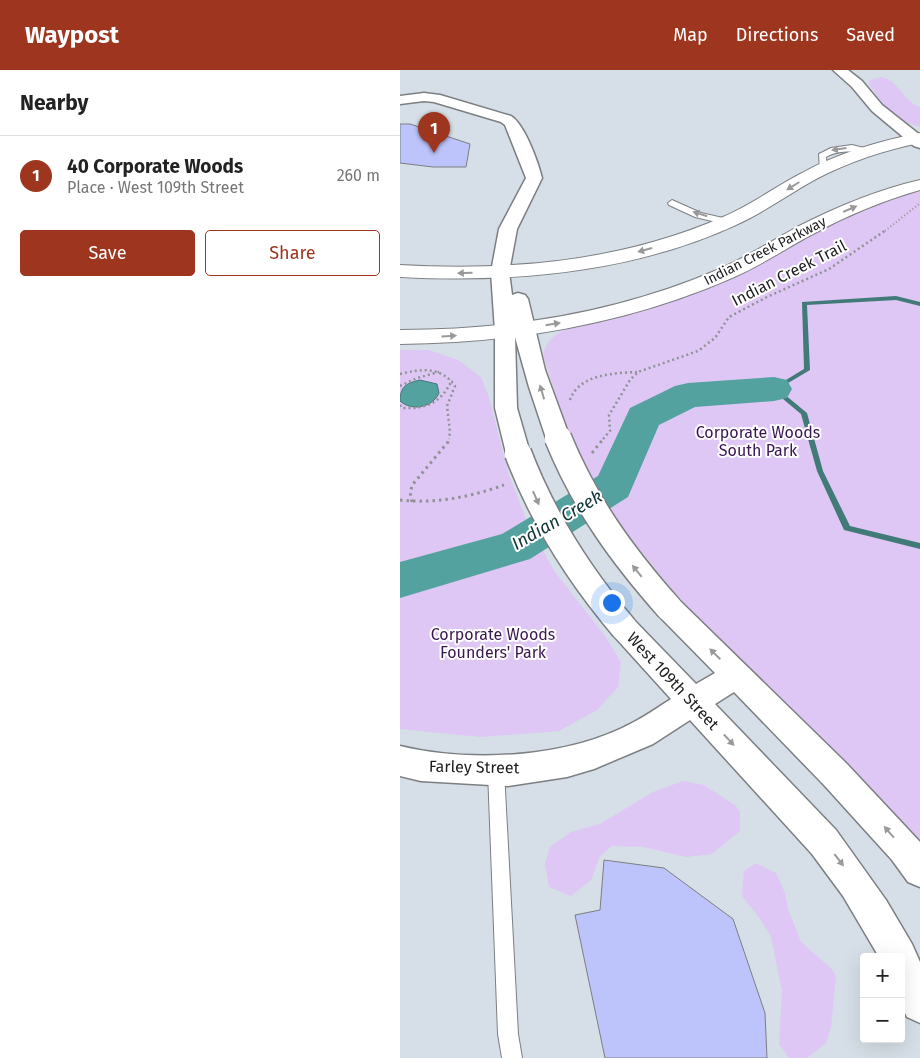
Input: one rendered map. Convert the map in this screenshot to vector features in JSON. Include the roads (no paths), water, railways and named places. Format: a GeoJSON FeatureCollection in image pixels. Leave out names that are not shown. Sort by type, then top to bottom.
{"type":"FeatureCollection","features":[{"type":"Feature","properties":{"kind":"street"},"geometry":{"type":"LineString","coordinates":[[840,70],[857,84],[877,108],[918,140]]}},
{"type":"Feature","properties":{"kind":"street","name":"West 109th Street"},"geometry":{"type":"LineString","coordinates":[[400,100],[424,97],[435,98],[506,119],[512,123],[534,178],[508,229],[505,266],[514,330],[506,408],[518,453],[546,518],[589,586],[624,628],[824,842],[852,877],[878,918],[897,953]]}},
{"type":"Feature","properties":{"kind":"street"},"geometry":{"type":"LineString","coordinates":[[400,271],[455,274],[505,266],[548,268],[625,255],[684,238],[729,222],[823,170],[872,151],[918,140]]}},
{"type":"Feature","properties":{"kind":"street","name":"Indian Creek Parkway"},"geometry":{"type":"LineString","coordinates":[[400,337],[452,336],[514,330],[571,321],[619,310],[691,288],[725,274],[834,216],[893,192],[920,185]]}},
{"type":"Feature","properties":{"kind":"street","name":"West 109th Street"},"geometry":{"type":"LineString","coordinates":[[514,330],[578,484],[623,554],[669,608],[842,780],[904,848],[920,870]]}},
{"type":"Feature","properties":{"kind":"street","name":"Farley Street"},"geometry":{"type":"LineString","coordinates":[[400,761],[421,766],[508,772],[567,762],[594,754],[642,734],[736,675]]}},
{"type":"Feature","properties":{"kind":"street"},"geometry":{"type":"LineString","coordinates":[[905,971],[920,1004]]}},
{"type":"Feature","properties":{"kind":"lane"},"geometry":{"type":"LineString","coordinates":[[672,203],[698,215],[729,222]]}},
{"type":"Feature","properties":{"kind":"lane"},"geometry":{"type":"LineString","coordinates":[[496,771],[508,1034],[512,1058]]}},
{"type":"Feature","properties":{"kind":"water"},"geometry":{"type":"Polygon","coordinates":[[[420,380],[437,384],[439,393],[436,398],[427,405],[416,407],[400,401],[401,392],[405,386],[420,380]]]}},
{"type":"Feature","properties":{"kind":"waterway"},"geometry":{"type":"LineString","coordinates":[[920,304],[896,298],[804,303],[807,370],[774,389],[804,413],[820,471],[847,528],[920,546]]}},
{"type":"Feature","properties":{"kind":"waterway","name":"Indian Creek"},"geometry":{"type":"LineString","coordinates":[[400,580],[515,547],[614,486],[643,417],[688,395],[774,389]]}},
{"type":"Feature","properties":{"kind":"place","name":"40 Corporate Woods"},"geometry":{"type":"Point","coordinates":[434,153]}},
{"type":"Feature","properties":{"kind":"park label","name":"Corporate Woods South Park"},"geometry":{"type":"Point","coordinates":[758,441]}},
{"type":"Feature","properties":{"kind":"park label","name":"Corporate Woods Founders' Park"},"geometry":{"type":"Point","coordinates":[493,643]}}]}
